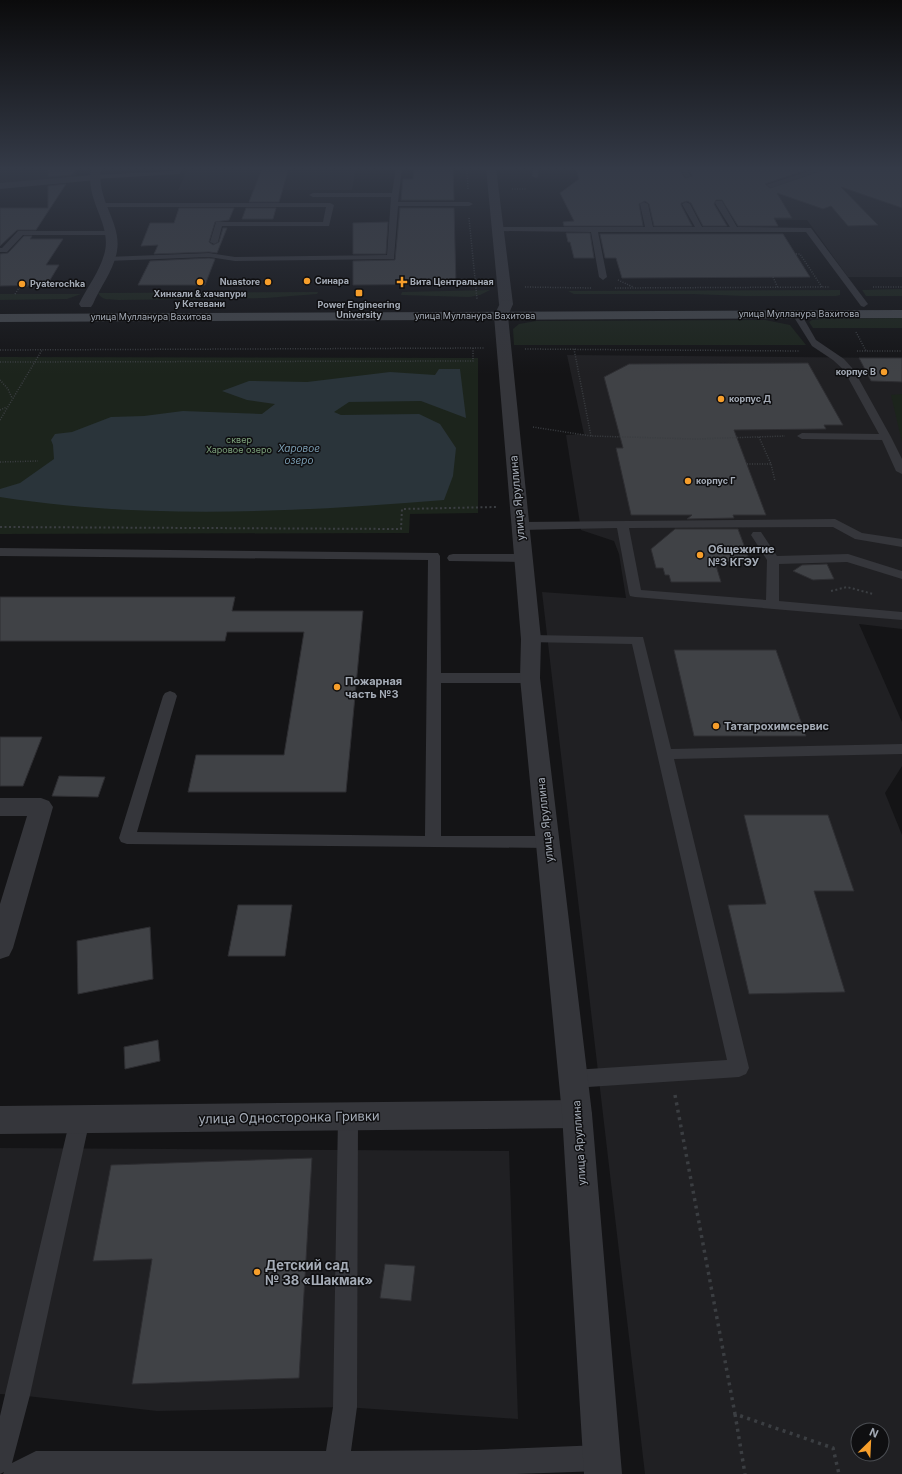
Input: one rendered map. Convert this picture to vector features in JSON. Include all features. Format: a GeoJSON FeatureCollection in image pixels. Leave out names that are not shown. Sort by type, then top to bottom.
{"type":"FeatureCollection","features":[{"type":"Feature","properties":{"kind":"main road","name":"улица Мулланура Вахитова"},"geometry":{"type":"LineString","coordinates":[[0,318],[902,303]]}},
{"type":"Feature","properties":{"kind":"main road","name":"улица Мулланура Вахитова"},"geometry":{"type":"LineString","coordinates":[[72,304],[102,304]]}},
{"type":"Feature","properties":{"kind":"main road","name":"улица Мулланура Вахитова"},"geometry":{"type":"LineString","coordinates":[[197,304],[503,310],[902,314]]}},
{"type":"Feature","properties":{"kind":"street"},"geometry":{"type":"LineString","coordinates":[[86,304],[111,251],[110,237]]}},
{"type":"Feature","properties":{"kind":"street","name":"улица Яруллина"},"geometry":{"type":"LineString","coordinates":[[498,237],[504,349],[531,639],[530,678],[577,1114],[602,1466]]}},
{"type":"Feature","properties":{"kind":"street"},"geometry":{"type":"LineString","coordinates":[[0,807],[41,807],[0,948]]}},
{"type":"Feature","properties":{"kind":"street","name":"улица Односторонка Гривки"},"geometry":{"type":"LineString","coordinates":[[0,1120],[577,1114]]}},
{"type":"Feature","properties":{"kind":"lane"},"geometry":{"type":"LineString","coordinates":[[0,250],[4,250],[17,237]]}},
{"type":"Feature","properties":{"kind":"lane"},"geometry":{"type":"LineString","coordinates":[[214,242],[215,237]]}},
{"type":"Feature","properties":{"kind":"lane"},"geometry":{"type":"LineString","coordinates":[[107,260],[209,255],[236,259],[391,257],[392,237]]}},
{"type":"Feature","properties":{"kind":"lane"},"geometry":{"type":"LineString","coordinates":[[595,237],[603,276]]}},
{"type":"Feature","properties":{"kind":"lane"},"geometry":{"type":"LineString","coordinates":[[813,237],[864,304]]}},
{"type":"Feature","properties":{"kind":"lane"},"geometry":{"type":"LineString","coordinates":[[797,314],[814,343],[844,363],[886,437],[902,472]]}},
{"type":"Feature","properties":{"kind":"lane"},"geometry":{"type":"LineString","coordinates":[[802,436],[886,437]]}},
{"type":"Feature","properties":{"kind":"lane"},"geometry":{"type":"LineString","coordinates":[[519,516],[622,524],[836,523],[859,536],[902,543]]}},
{"type":"Feature","properties":{"kind":"lane"},"geometry":{"type":"LineString","coordinates":[[622,524],[635,593],[902,616]]}},
{"type":"Feature","properties":{"kind":"lane"},"geometry":{"type":"LineString","coordinates":[[757,535],[773,560],[772,604]]}},
{"type":"Feature","properties":{"kind":"lane"},"geometry":{"type":"LineString","coordinates":[[0,552],[434,556],[433,842]]}},
{"type":"Feature","properties":{"kind":"lane"},"geometry":{"type":"LineString","coordinates":[[453,558],[523,558]]}},
{"type":"Feature","properties":{"kind":"lane"},"geometry":{"type":"LineString","coordinates":[[773,560],[848,558],[902,575]]}},
{"type":"Feature","properties":{"kind":"lane"},"geometry":{"type":"LineString","coordinates":[[531,639],[638,640],[739,1068],[573,1079]]}},
{"type":"Feature","properties":{"kind":"lane"},"geometry":{"type":"LineString","coordinates":[[433,678],[530,678]]}},
{"type":"Feature","properties":{"kind":"lane"},"geometry":{"type":"LineString","coordinates":[[170,696],[127,838],[548,842]]}},
{"type":"Feature","properties":{"kind":"lane"},"geometry":{"type":"LineString","coordinates":[[665,754],[902,749]]}},
{"type":"Feature","properties":{"kind":"lane"},"geometry":{"type":"LineString","coordinates":[[337,1463],[344,1407],[348,1117]]}},
{"type":"Feature","properties":{"kind":"lane"},"geometry":{"type":"LineString","coordinates":[[0,1461],[18,1395],[80,1119]]}},
{"type":"Feature","properties":{"kind":"lane"},"geometry":{"type":"LineString","coordinates":[[16,1474],[36,1464],[337,1463],[476,1468],[602,1466]]}},
{"type":"Feature","properties":{"kind":"path"},"geometry":{"type":"LineString","coordinates":[[472,237],[477,299]]}},
{"type":"Feature","properties":{"kind":"path"},"geometry":{"type":"LineString","coordinates":[[796,254],[800,254],[822,287]]}},
{"type":"Feature","properties":{"kind":"path"},"geometry":{"type":"LineString","coordinates":[[773,277],[778,288]]}},
{"type":"Feature","properties":{"kind":"path"},"geometry":{"type":"LineString","coordinates":[[15,294],[19,288],[32,286]]}},
{"type":"Feature","properties":{"kind":"path"},"geometry":{"type":"LineString","coordinates":[[519,287],[594,288]]}},
{"type":"Feature","properties":{"kind":"path"},"geometry":{"type":"LineString","coordinates":[[614,288],[902,287]]}},
{"type":"Feature","properties":{"kind":"path"},"geometry":{"type":"LineString","coordinates":[[854,328],[866,351]]}},
{"type":"Feature","properties":{"kind":"path"},"geometry":{"type":"LineString","coordinates":[[0,362],[473,361],[473,348]]}},
{"type":"Feature","properties":{"kind":"path"},"geometry":{"type":"LineString","coordinates":[[0,350],[473,348],[902,351]]}},
{"type":"Feature","properties":{"kind":"path"},"geometry":{"type":"LineString","coordinates":[[574,349],[591,436]]}},
{"type":"Feature","properties":{"kind":"path"},"geometry":{"type":"LineString","coordinates":[[0,420],[42,350]]}},
{"type":"Feature","properties":{"kind":"path"},"geometry":{"type":"LineString","coordinates":[[0,380],[8,389],[12,398]]}},
{"type":"Feature","properties":{"kind":"path"},"geometry":{"type":"LineString","coordinates":[[0,410],[8,407]]}},
{"type":"Feature","properties":{"kind":"path"},"geometry":{"type":"LineString","coordinates":[[526,426],[591,436],[695,438],[802,436]]}},
{"type":"Feature","properties":{"kind":"path"},"geometry":{"type":"LineString","coordinates":[[759,437],[771,464],[775,481]]}},
{"type":"Feature","properties":{"kind":"path"},"geometry":{"type":"LineString","coordinates":[[0,462],[38,461]]}},
{"type":"Feature","properties":{"kind":"path"},"geometry":{"type":"LineString","coordinates":[[747,464],[771,464]]}},
{"type":"Feature","properties":{"kind":"path"},"geometry":{"type":"LineString","coordinates":[[0,527],[401,529],[402,509],[519,516]]}},
{"type":"Feature","properties":{"kind":"path"},"geometry":{"type":"LineString","coordinates":[[671,1073],[745,1474]]}},
{"type":"Feature","properties":{"kind":"path"},"geometry":{"type":"LineString","coordinates":[[735,1414],[833,1448],[839,1474]]}},
{"type":"Feature","properties":{"kind":"shaded area"},"geometry":{"type":"Polygon","coordinates":[[[819,237],[902,237],[902,277],[848,277],[819,237]]]}},
{"type":"Feature","properties":{"kind":"shaded area"},"geometry":{"type":"Polygon","coordinates":[[[567,355],[902,358],[902,629],[859,624],[902,722],[902,766],[885,793],[902,835],[902,1474],[645,1474],[542,592],[626,598],[619,554],[614,541],[581,530],[566,435],[584,434],[567,355]]]}},
{"type":"Feature","properties":{"kind":"shaded area","name":"Детский сад № 38 «Шакмак»"},"geometry":{"type":"Polygon","coordinates":[[[0,1148],[509,1151],[518,1419],[345,1407],[157,1411],[0,1394],[0,1148]]]}},
{"type":"Feature","properties":{"kind":"green space"},"geometry":{"type":"Polygon","coordinates":[[[902,289],[902,296],[866,296],[862,290],[902,289]]]}},
{"type":"Feature","properties":{"kind":"green space"},"geometry":{"type":"Polygon","coordinates":[[[490,290],[480,295],[469,297],[401,295],[402,292],[490,290]]]}},
{"type":"Feature","properties":{"kind":"green space"},"geometry":{"type":"Polygon","coordinates":[[[840,290],[840,295],[836,296],[574,294],[568,291],[840,290]]]}},
{"type":"Feature","properties":{"kind":"green space"},"geometry":{"type":"Polygon","coordinates":[[[318,292],[317,294],[266,298],[118,300],[104,298],[98,293],[318,292]]]}},
{"type":"Feature","properties":{"kind":"green space"},"geometry":{"type":"Polygon","coordinates":[[[0,294],[81,294],[67,299],[0,300],[0,294]]]}},
{"type":"Feature","properties":{"kind":"green space"},"geometry":{"type":"Polygon","coordinates":[[[902,318],[902,328],[813,328],[809,322],[812,320],[822,319],[902,318]]]}},
{"type":"Feature","properties":{"kind":"green space"},"geometry":{"type":"Polygon","coordinates":[[[765,320],[790,325],[806,345],[514,345],[513,329],[519,324],[536,321],[765,320]]]}},
{"type":"Feature","properties":{"kind":"green space","name":"сквер Харовое озеро"},"geometry":{"type":"Polygon","coordinates":[[[0,357],[478,358],[478,513],[410,514],[409,533],[0,534],[0,357]]]}},
{"type":"Feature","properties":{"kind":"green space"},"geometry":{"type":"Polygon","coordinates":[[[902,394],[902,442],[891,395],[902,394]]]}},
{"type":"Feature","properties":{"kind":"water","name":"Харовое озеро"},"geometry":{"type":"Polygon","coordinates":[[[439,369],[460,369],[466,418],[421,401],[349,402],[334,412],[341,415],[419,414],[440,424],[456,448],[453,476],[444,500],[333,508],[222,512],[110,509],[0,497],[0,489],[20,483],[54,459],[51,440],[55,434],[72,432],[111,417],[144,416],[183,411],[262,414],[275,404],[247,400],[222,391],[249,381],[307,382],[390,372],[435,375],[439,369]]]}},
{"type":"Feature","properties":{"kind":"building"},"geometry":{"type":"Polygon","coordinates":[[[0,237],[10,237],[0,246],[0,237]]]}},
{"type":"Feature","properties":{"kind":"building"},"geometry":{"type":"Polygon","coordinates":[[[23,237],[31,237],[30,239],[63,239],[46,265],[59,265],[47,285],[0,286],[0,254],[8,253],[23,237]]]}},
{"type":"Feature","properties":{"kind":"building"},"geometry":{"type":"Polygon","coordinates":[[[145,237],[211,237],[209,242],[213,245],[219,242],[220,237],[223,237],[217,253],[154,254],[158,245],[141,246],[145,237]]]}},
{"type":"Feature","properties":{"kind":"building"},"geometry":{"type":"Polygon","coordinates":[[[353,237],[387,237],[386,254],[353,254],[353,237]]]}},
{"type":"Feature","properties":{"kind":"building"},"geometry":{"type":"Polygon","coordinates":[[[397,237],[455,237],[456,284],[353,285],[353,261],[395,260],[397,237]]]}},
{"type":"Feature","properties":{"kind":"building"},"geometry":{"type":"Polygon","coordinates":[[[567,237],[591,237],[594,258],[574,258],[570,242],[568,242],[567,237]]]}},
{"type":"Feature","properties":{"kind":"building"},"geometry":{"type":"Polygon","coordinates":[[[601,237],[785,237],[810,277],[622,278],[616,258],[605,258],[601,237]]]}},
{"type":"Feature","properties":{"kind":"building"},"geometry":{"type":"Polygon","coordinates":[[[215,259],[205,285],[138,285],[150,261],[215,259]]]}},
{"type":"Feature","properties":{"kind":"building","name":"корпус В"},"geometry":{"type":"Polygon","coordinates":[[[859,358],[902,358],[902,382],[871,381],[859,358]]]}},
{"type":"Feature","properties":{"kind":"building"},"geometry":{"type":"Polygon","coordinates":[[[808,363],[843,425],[824,425],[826,429],[734,430],[766,515],[733,515],[734,518],[687,519],[692,515],[631,515],[616,448],[623,448],[604,377],[629,364],[808,363]]]}},
{"type":"Feature","properties":{"kind":"building","name":"Общежитие №3 КГЭУ"},"geometry":{"type":"Polygon","coordinates":[[[675,529],[738,529],[750,561],[715,562],[721,582],[671,582],[669,575],[665,575],[663,568],[656,568],[651,549],[675,529]]]}},
{"type":"Feature","properties":{"kind":"building"},"geometry":{"type":"Polygon","coordinates":[[[827,564],[834,579],[813,580],[793,571],[802,565],[827,564]]]}},
{"type":"Feature","properties":{"kind":"building"},"geometry":{"type":"Polygon","coordinates":[[[0,597],[235,597],[232,611],[363,611],[346,792],[188,792],[196,755],[284,755],[304,632],[227,632],[225,641],[0,641],[0,597]]]}},
{"type":"Feature","properties":{"kind":"building"},"geometry":{"type":"Polygon","coordinates":[[[674,650],[776,650],[806,736],[694,736],[674,650]]]}},
{"type":"Feature","properties":{"kind":"building"},"geometry":{"type":"Polygon","coordinates":[[[0,737],[42,737],[23,786],[0,786],[0,737]]]}},
{"type":"Feature","properties":{"kind":"building"},"geometry":{"type":"Polygon","coordinates":[[[59,776],[105,777],[98,797],[52,796],[59,776]]]}},
{"type":"Feature","properties":{"kind":"building"},"geometry":{"type":"Polygon","coordinates":[[[744,815],[828,815],[854,891],[814,891],[845,992],[749,994],[728,905],[766,904],[744,815]]]}},
{"type":"Feature","properties":{"kind":"building"},"geometry":{"type":"Polygon","coordinates":[[[238,905],[292,905],[285,956],[228,956],[238,905]]]}},
{"type":"Feature","properties":{"kind":"building"},"geometry":{"type":"Polygon","coordinates":[[[150,927],[153,979],[78,994],[77,941],[150,927]]]}},
{"type":"Feature","properties":{"kind":"building"},"geometry":{"type":"Polygon","coordinates":[[[158,1040],[160,1061],[125,1069],[124,1047],[158,1040]]]}},
{"type":"Feature","properties":{"kind":"building"},"geometry":{"type":"Polygon","coordinates":[[[312,1158],[299,1378],[132,1384],[152,1259],[93,1261],[111,1165],[312,1158]]]}},
{"type":"Feature","properties":{"kind":"building"},"geometry":{"type":"Polygon","coordinates":[[[385,1264],[415,1266],[411,1301],[380,1298],[385,1264]]]}},
{"type":"Feature","properties":{"kind":"place","name":"Синара"},"geometry":{"type":"Point","coordinates":[307,281]}},
{"type":"Feature","properties":{"kind":"place","name":"Хинкали & хачапури у Кетевани"},"geometry":{"type":"Point","coordinates":[200,282]}},
{"type":"Feature","properties":{"kind":"place","name":"Nuastore"},"geometry":{"type":"Point","coordinates":[268,282]}},
{"type":"Feature","properties":{"kind":"place","name":"Вита Центральная"},"geometry":{"type":"Point","coordinates":[402,282]}},
{"type":"Feature","properties":{"kind":"place","name":"Pyaterochka"},"geometry":{"type":"Point","coordinates":[22,284]}},
{"type":"Feature","properties":{"kind":"place","name":"Power Engineering University"},"geometry":{"type":"Point","coordinates":[359,293]}},
{"type":"Feature","properties":{"kind":"place","name":"корпус В"},"geometry":{"type":"Point","coordinates":[884,372]}},
{"type":"Feature","properties":{"kind":"place","name":"корпус Д"},"geometry":{"type":"Point","coordinates":[721,399]}},
{"type":"Feature","properties":{"kind":"place","name":"корпус Г"},"geometry":{"type":"Point","coordinates":[688,481]}},
{"type":"Feature","properties":{"kind":"place","name":"Общежитие №3 КГЭУ"},"geometry":{"type":"Point","coordinates":[700,555]}},
{"type":"Feature","properties":{"kind":"place","name":"Пожарная часть №3"},"geometry":{"type":"Point","coordinates":[337,687]}},
{"type":"Feature","properties":{"kind":"place","name":"Татагрохимсервис"},"geometry":{"type":"Point","coordinates":[716,726]}},
{"type":"Feature","properties":{"kind":"place","name":"Детский сад № 38 «Шакмак»"},"geometry":{"type":"Point","coordinates":[257,1272]}}]}
